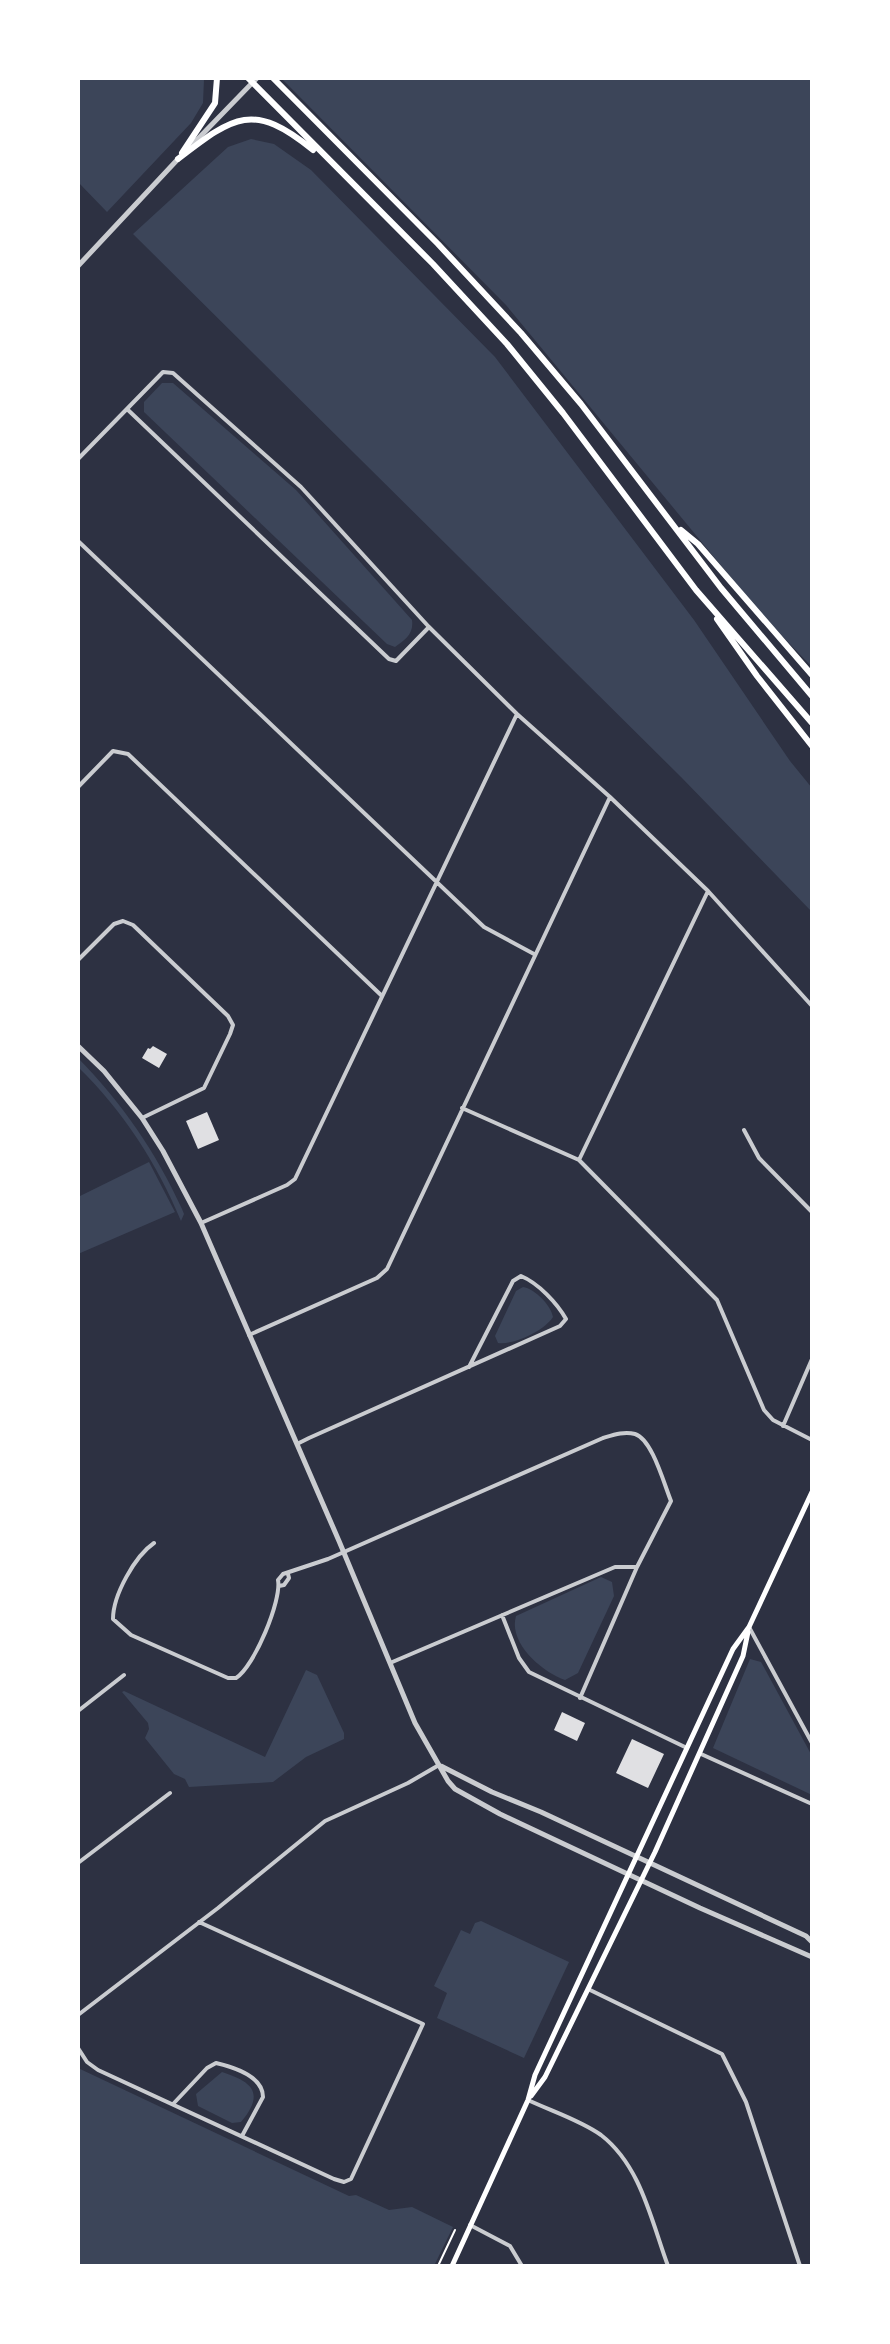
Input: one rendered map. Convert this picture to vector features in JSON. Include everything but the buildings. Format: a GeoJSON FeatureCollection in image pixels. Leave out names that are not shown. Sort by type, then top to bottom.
{"type":"FeatureCollection","features":[{"type":"Feature","properties":{"kind":"main road"},"geometry":{"type":"LineString","coordinates":[[178,159],[215,103],[217,78]]}},
{"type":"Feature","properties":{"kind":"main road"},"geometry":{"type":"LineString","coordinates":[[273,78],[438,244],[521,333],[581,404],[721,588],[812,696]]}},
{"type":"Feature","properties":{"kind":"main road"},"geometry":{"type":"LineString","coordinates":[[252,80],[433,264],[534,376],[812,746]]}},
{"type":"Feature","properties":{"kind":"main road"},"geometry":{"type":"LineString","coordinates":[[178,159],[212,133],[234,122],[262,119],[287,129],[339,170]]}},
{"type":"Feature","properties":{"kind":"main road"},"geometry":{"type":"LineString","coordinates":[[671,521],[698,544],[812,675]]}},
{"type":"Feature","properties":{"kind":"main road"},"geometry":{"type":"LineString","coordinates":[[696,590],[812,723]]}},
{"type":"Feature","properties":{"kind":"main road"},"geometry":{"type":"LineString","coordinates":[[452,2266],[528,2100],[535,2075],[733,1649],[749,1627],[812,1492]]}},
{"type":"Feature","properties":{"kind":"main road"},"geometry":{"type":"LineString","coordinates":[[528,2100],[545,2077],[650,1864],[743,1656],[749,1627]]}},
{"type":"Feature","properties":{"kind":"street"},"geometry":{"type":"LineString","coordinates":[[78,266],[252,80]]}},
{"type":"Feature","properties":{"kind":"street"},"geometry":{"type":"LineString","coordinates":[[78,459],[163,372],[173,373],[301,487],[429,627],[517,714],[708,891],[812,1006]]}},
{"type":"Feature","properties":{"kind":"street"},"geometry":{"type":"LineString","coordinates":[[127,409],[389,659],[396,661],[429,627]]}},
{"type":"Feature","properties":{"kind":"street"},"geometry":{"type":"LineString","coordinates":[[78,541],[484,927],[534,954]]}},
{"type":"Feature","properties":{"kind":"street"},"geometry":{"type":"LineString","coordinates":[[201,1223],[295,1179],[517,714]]}},
{"type":"Feature","properties":{"kind":"street"},"geometry":{"type":"LineString","coordinates":[[78,787],[113,751],[128,754],[382,996]]}},
{"type":"Feature","properties":{"kind":"street"},"geometry":{"type":"LineString","coordinates":[[249,1335],[377,1278],[387,1269],[610,797]]}},
{"type":"Feature","properties":{"kind":"street"},"geometry":{"type":"LineString","coordinates":[[579,1160],[708,891]]}},
{"type":"Feature","properties":{"kind":"street"},"geometry":{"type":"LineString","coordinates":[[78,960],[114,924],[123,921],[133,925],[228,1016],[233,1025],[204,1088],[142,1118]]}},
{"type":"Feature","properties":{"kind":"street"},"geometry":{"type":"LineString","coordinates":[[78,1046],[104,1071],[142,1118],[201,1223],[415,1723],[455,1789],[628,1875],[812,1957]]}},
{"type":"Feature","properties":{"kind":"street"},"geometry":{"type":"LineString","coordinates":[[462,1108],[579,1160],[717,1300],[764,1410],[773,1420],[812,1440]]}},
{"type":"Feature","properties":{"kind":"street"},"geometry":{"type":"LineString","coordinates":[[744,1130],[759,1158],[812,1212]]}},
{"type":"Feature","properties":{"kind":"street"},"geometry":{"type":"LineString","coordinates":[[297,1444],[469,1367],[560,1326],[566,1319],[562,1311],[531,1280],[521,1276],[513,1281],[469,1367]]}},
{"type":"Feature","properties":{"kind":"street"},"geometry":{"type":"LineString","coordinates":[[783,1426],[812,1359]]}},
{"type":"Feature","properties":{"kind":"street"},"geometry":{"type":"LineString","coordinates":[[154,1543],[140,1553],[113,1607],[113,1619],[131,1635],[228,1678],[243,1674],[251,1663],[274,1607],[278,1580],[283,1574],[344,1552],[603,1438],[621,1433],[637,1434],[648,1445],[671,1501],[637,1567],[580,1698]]}},
{"type":"Feature","properties":{"kind":"street"},"geometry":{"type":"LineString","coordinates":[[390,1663],[615,1567],[637,1567]]}},
{"type":"Feature","properties":{"kind":"street"},"geometry":{"type":"LineString","coordinates":[[502,1615],[519,1658],[529,1672],[687,1748]]}},
{"type":"Feature","properties":{"kind":"street"},"geometry":{"type":"LineString","coordinates":[[749,1627],[812,1743]]}},
{"type":"Feature","properties":{"kind":"street"},"geometry":{"type":"LineString","coordinates":[[78,1711],[124,1675]]}},
{"type":"Feature","properties":{"kind":"street"},"geometry":{"type":"LineString","coordinates":[[701,1754],[812,1804]]}},
{"type":"Feature","properties":{"kind":"street"},"geometry":{"type":"LineString","coordinates":[[440,1765],[492,1792],[806,1936],[812,1942]]}},
{"type":"Feature","properties":{"kind":"street"},"geometry":{"type":"LineString","coordinates":[[78,2015],[325,1821],[440,1765]]}},
{"type":"Feature","properties":{"kind":"street"},"geometry":{"type":"LineString","coordinates":[[78,1863],[170,1793]]}},
{"type":"Feature","properties":{"kind":"street"},"geometry":{"type":"LineString","coordinates":[[78,2048],[87,2062],[98,2070],[334,2179],[344,2182],[351,2179],[423,2024],[199,1922]]}},
{"type":"Feature","properties":{"kind":"street"},"geometry":{"type":"LineString","coordinates":[[588,1989],[722,2054],[746,2102],[800,2266]]}},
{"type":"Feature","properties":{"kind":"street"},"geometry":{"type":"LineString","coordinates":[[174,2103],[207,2068],[216,2063],[237,2070],[260,2084],[263,2091],[263,2097],[242,2136]]}},
{"type":"Feature","properties":{"kind":"street"},"geometry":{"type":"LineString","coordinates":[[528,2100],[599,2133],[619,2152],[638,2182],[668,2266]]}},
{"type":"Feature","properties":{"kind":"street"},"geometry":{"type":"LineString","coordinates":[[470,2225],[510,2246],[522,2266]]}},
{"type":"Feature","properties":{"kind":"path"},"geometry":{"type":"LineString","coordinates":[[438,2266],[455,2230]]}},
{"type":"Feature","properties":{"kind":"shaded area"},"geometry":{"type":"Polygon","coordinates":[[[78,78],[204,79],[203,103],[191,123],[107,212],[78,182],[78,78]]]}},
{"type":"Feature","properties":{"kind":"shaded area"},"geometry":{"type":"Polygon","coordinates":[[[281,78],[812,78],[812,667],[761,614],[506,305],[281,78]]]}},
{"type":"Feature","properties":{"kind":"shaded area"},"geometry":{"type":"Polygon","coordinates":[[[251,139],[274,144],[311,170],[495,357],[694,620],[790,761],[812,788],[812,912],[681,777],[133,234],[228,147],[251,139]]]}},
{"type":"Feature","properties":{"kind":"shaded area"},"geometry":{"type":"Polygon","coordinates":[[[162,383],[173,383],[296,490],[412,620],[412,629],[405,639],[395,647],[387,644],[144,412],[144,402],[162,383]]]}},
{"type":"Feature","properties":{"kind":"shaded area"},"geometry":{"type":"Polygon","coordinates":[[[78,1058],[109,1093],[149,1148],[182,1209],[184,1214],[181,1221],[137,1139],[110,1101],[78,1067],[78,1058]]]}},
{"type":"Feature","properties":{"kind":"shaded area"},"geometry":{"type":"Polygon","coordinates":[[[149,1162],[175,1212],[78,1254],[78,1197],[149,1162]]]}},
{"type":"Feature","properties":{"kind":"shaded area"},"geometry":{"type":"Polygon","coordinates":[[[523,1287],[542,1298],[553,1317],[528,1336],[498,1343],[495,1336],[516,1291],[523,1287]]]}},
{"type":"Feature","properties":{"kind":"shaded area"},"geometry":{"type":"Polygon","coordinates":[[[601,1577],[612,1582],[614,1596],[578,1673],[565,1680],[537,1663],[522,1646],[515,1626],[516,1616],[601,1577]]]}},
{"type":"Feature","properties":{"kind":"shaded area"},"geometry":{"type":"Polygon","coordinates":[[[750,1659],[761,1662],[812,1756],[812,1795],[713,1748],[750,1659]]]}},
{"type":"Feature","properties":{"kind":"shaded area"},"geometry":{"type":"Polygon","coordinates":[[[306,1670],[317,1675],[344,1739],[306,1757],[273,1782],[189,1787],[185,1779],[174,1774],[145,1738],[148,1723],[122,1692],[265,1757],[306,1670]]]}},
{"type":"Feature","properties":{"kind":"shaded area"},"geometry":{"type":"Polygon","coordinates":[[[481,1921],[569,1962],[524,2058],[437,2018],[447,1993],[434,1986],[461,1930],[470,1934],[475,1923],[481,1921]]]}},
{"type":"Feature","properties":{"kind":"shaded area"},"geometry":{"type":"Polygon","coordinates":[[[78,2068],[349,2196],[356,2195],[389,2210],[412,2207],[453,2227],[434,2266],[78,2266],[78,2068]]]}},
{"type":"Feature","properties":{"kind":"shaded area"},"geometry":{"type":"Polygon","coordinates":[[[222,2072],[241,2080],[252,2090],[253,2103],[241,2122],[232,2123],[198,2106],[196,2094],[222,2072]]]}}]}
